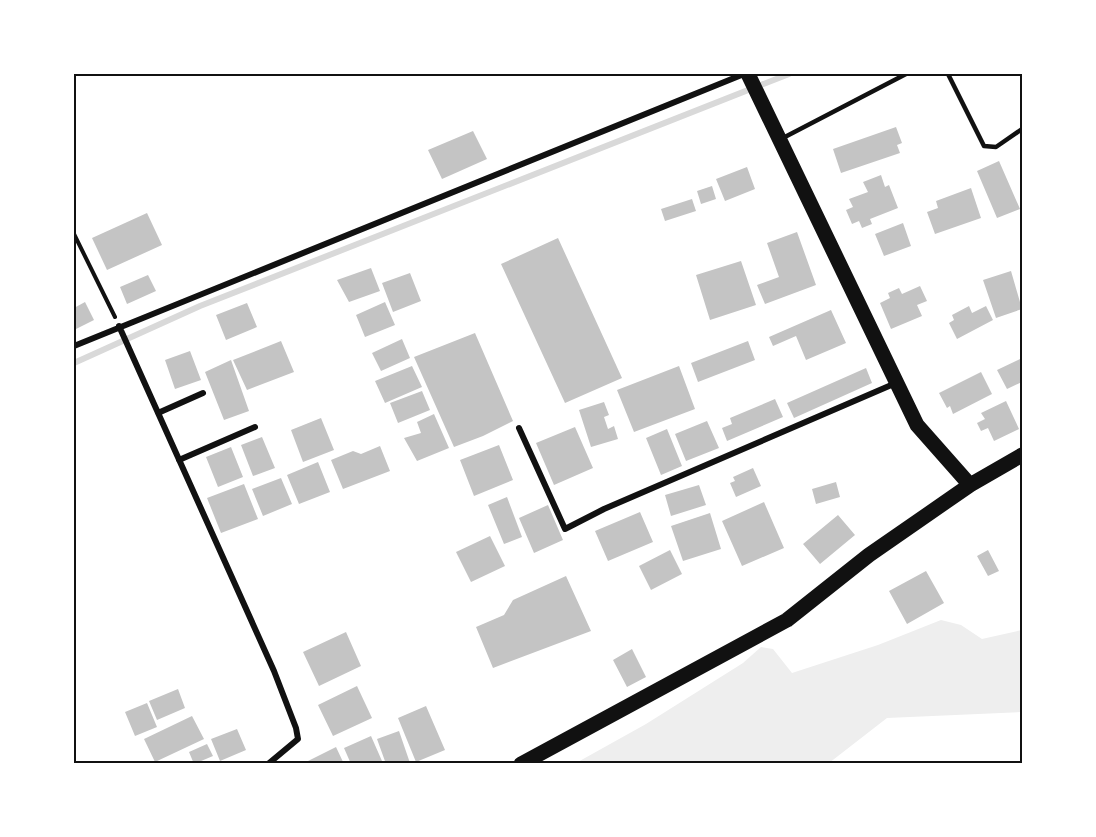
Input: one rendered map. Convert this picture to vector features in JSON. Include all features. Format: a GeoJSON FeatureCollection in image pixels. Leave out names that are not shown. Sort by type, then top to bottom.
{"type":"FeatureCollection","features":[{"type":"Feature","properties":{"kind":"main road"},"geometry":{"type":"LineString","coordinates":[[746,74],[917,426],[970,485]]}},
{"type":"Feature","properties":{"kind":"main road"},"geometry":{"type":"LineString","coordinates":[[521,764],[787,620],[869,555],[970,485],[1023,455]]}},
{"type":"Feature","properties":{"kind":"street"},"geometry":{"type":"LineString","coordinates":[[74,346],[746,74]]}},
{"type":"Feature","properties":{"kind":"street"},"geometry":{"type":"LineString","coordinates":[[119,326],[274,671],[297,728],[298,739],[268,764]]}},
{"type":"Feature","properties":{"kind":"street"},"geometry":{"type":"LineString","coordinates":[[519,428],[565,529],[604,509],[896,383]]}},
{"type":"Feature","properties":{"kind":"street"},"geometry":{"type":"LineString","coordinates":[[158,413],[203,393]]}},
{"type":"Feature","properties":{"kind":"street"},"geometry":{"type":"LineString","coordinates":[[179,460],[255,427]]}},
{"type":"Feature","properties":{"kind":"lane"},"geometry":{"type":"LineString","coordinates":[[779,140],[906,74]]}},
{"type":"Feature","properties":{"kind":"lane"},"geometry":{"type":"LineString","coordinates":[[948,74],[984,146],[996,147],[1023,129]]}},
{"type":"Feature","properties":{"kind":"path"},"geometry":{"type":"LineString","coordinates":[[74,234],[119,326]]}},
{"type":"Feature","properties":{"kind":"shaded area"},"geometry":{"type":"Polygon","coordinates":[[[941,620],[961,625],[982,639],[1022,630],[1022,712],[887,718],[829,763],[576,763],[646,724],[743,663],[761,647],[773,649],[792,673],[878,645],[941,620]]]}},
{"type":"Feature","properties":{"kind":"building"},"geometry":{"type":"Polygon","coordinates":[[[896,127],[902,143],[897,145],[900,153],[841,173],[833,149],[896,127]]]}},
{"type":"Feature","properties":{"kind":"building"},"geometry":{"type":"Polygon","coordinates":[[[473,131],[487,159],[442,179],[428,150],[473,131]]]}},
{"type":"Feature","properties":{"kind":"building"},"geometry":{"type":"Polygon","coordinates":[[[999,161],[1020,209],[997,218],[977,171],[999,161]]]}},
{"type":"Feature","properties":{"kind":"building"},"geometry":{"type":"Polygon","coordinates":[[[747,167],[755,189],[725,201],[716,179],[747,167]]]}},
{"type":"Feature","properties":{"kind":"building"},"geometry":{"type":"Polygon","coordinates":[[[881,175],[885,187],[889,185],[898,208],[870,219],[872,224],[862,228],[859,221],[852,224],[846,210],[853,207],[849,199],[868,192],[863,182],[881,175]]]}},
{"type":"Feature","properties":{"kind":"building"},"geometry":{"type":"Polygon","coordinates":[[[712,186],[716,199],[701,204],[697,191],[712,186]]]}},
{"type":"Feature","properties":{"kind":"building"},"geometry":{"type":"Polygon","coordinates":[[[971,188],[981,218],[935,234],[927,212],[938,208],[936,201],[971,188]]]}},
{"type":"Feature","properties":{"kind":"building"},"geometry":{"type":"Polygon","coordinates":[[[692,199],[696,211],[665,221],[661,209],[692,199]]]}},
{"type":"Feature","properties":{"kind":"building"},"geometry":{"type":"Polygon","coordinates":[[[147,213],[162,245],[107,270],[92,238],[147,213]]]}},
{"type":"Feature","properties":{"kind":"building"},"geometry":{"type":"Polygon","coordinates":[[[903,223],[911,246],[884,256],[875,234],[903,223]]]}},
{"type":"Feature","properties":{"kind":"building"},"geometry":{"type":"Polygon","coordinates":[[[797,232],[816,285],[765,304],[757,285],[779,277],[767,243],[797,232]]]}},
{"type":"Feature","properties":{"kind":"building"},"geometry":{"type":"Polygon","coordinates":[[[558,238],[622,378],[565,403],[501,264],[558,238]]]}},
{"type":"Feature","properties":{"kind":"building"},"geometry":{"type":"Polygon","coordinates":[[[741,261],[756,305],[710,320],[696,275],[741,261]]]}},
{"type":"Feature","properties":{"kind":"building"},"geometry":{"type":"Polygon","coordinates":[[[371,268],[380,291],[349,302],[337,280],[371,268]]]}},
{"type":"Feature","properties":{"kind":"building"},"geometry":{"type":"Polygon","coordinates":[[[1011,271],[1022,309],[996,318],[983,280],[1011,271]]]}},
{"type":"Feature","properties":{"kind":"building"},"geometry":{"type":"Polygon","coordinates":[[[410,273],[421,301],[393,312],[382,283],[410,273]]]}},
{"type":"Feature","properties":{"kind":"building"},"geometry":{"type":"Polygon","coordinates":[[[148,275],[156,291],[127,304],[120,287],[148,275]]]}},
{"type":"Feature","properties":{"kind":"building"},"geometry":{"type":"Polygon","coordinates":[[[920,286],[927,301],[917,305],[922,316],[891,329],[880,303],[890,298],[888,293],[899,288],[902,294],[920,286]]]}},
{"type":"Feature","properties":{"kind":"building"},"geometry":{"type":"Polygon","coordinates":[[[85,302],[94,320],[74,330],[74,308],[85,302]]]}},
{"type":"Feature","properties":{"kind":"building"},"geometry":{"type":"Polygon","coordinates":[[[385,302],[395,325],[365,337],[356,315],[385,302]]]}},
{"type":"Feature","properties":{"kind":"building"},"geometry":{"type":"Polygon","coordinates":[[[247,303],[257,327],[226,340],[216,315],[247,303]]]}},
{"type":"Feature","properties":{"kind":"building"},"geometry":{"type":"Polygon","coordinates":[[[969,306],[972,313],[986,306],[993,320],[957,339],[949,323],[954,320],[952,315],[969,306]]]}},
{"type":"Feature","properties":{"kind":"building"},"geometry":{"type":"Polygon","coordinates":[[[831,310],[846,343],[806,360],[796,336],[773,346],[769,337],[831,310]]]}},
{"type":"Feature","properties":{"kind":"building"},"geometry":{"type":"Polygon","coordinates":[[[475,333],[513,421],[454,447],[414,357],[475,333]]]}},
{"type":"Feature","properties":{"kind":"building"},"geometry":{"type":"Polygon","coordinates":[[[402,339],[410,358],[381,371],[372,353],[402,339]]]}},
{"type":"Feature","properties":{"kind":"building"},"geometry":{"type":"Polygon","coordinates":[[[281,341],[294,372],[247,390],[233,360],[281,341]]]}},
{"type":"Feature","properties":{"kind":"building"},"geometry":{"type":"Polygon","coordinates":[[[748,341],[755,360],[698,382],[691,363],[748,341]]]}},
{"type":"Feature","properties":{"kind":"building"},"geometry":{"type":"Polygon","coordinates":[[[190,351],[201,380],[175,389],[165,360],[190,351]]]}},
{"type":"Feature","properties":{"kind":"building"},"geometry":{"type":"Polygon","coordinates":[[[1022,358],[1022,382],[1007,389],[997,370],[1022,358]]]}},
{"type":"Feature","properties":{"kind":"building"},"geometry":{"type":"Polygon","coordinates":[[[231,360],[249,411],[224,420],[205,372],[231,360]]]}},
{"type":"Feature","properties":{"kind":"building"},"geometry":{"type":"Polygon","coordinates":[[[412,366],[422,387],[385,403],[375,381],[412,366]]]}},
{"type":"Feature","properties":{"kind":"building"},"geometry":{"type":"Polygon","coordinates":[[[679,366],[695,409],[634,432],[617,390],[679,366]]]}},
{"type":"Feature","properties":{"kind":"building"},"geometry":{"type":"Polygon","coordinates":[[[866,368],[872,383],[794,418],[787,403],[866,368]]]}},
{"type":"Feature","properties":{"kind":"building"},"geometry":{"type":"Polygon","coordinates":[[[981,372],[992,394],[953,414],[950,406],[947,408],[939,393],[981,372]]]}},
{"type":"Feature","properties":{"kind":"building"},"geometry":{"type":"Polygon","coordinates":[[[422,391],[430,410],[398,423],[390,403],[422,391]]]}},
{"type":"Feature","properties":{"kind":"building"},"geometry":{"type":"Polygon","coordinates":[[[775,399],[783,417],[727,441],[722,428],[732,424],[730,418],[775,399]]]}},
{"type":"Feature","properties":{"kind":"building"},"geometry":{"type":"Polygon","coordinates":[[[1006,401],[1019,429],[994,441],[988,428],[981,431],[977,423],[985,419],[981,413],[1006,401]]]}},
{"type":"Feature","properties":{"kind":"building"},"geometry":{"type":"Polygon","coordinates":[[[604,402],[609,415],[604,417],[608,429],[614,426],[618,439],[591,447],[579,410],[604,402]]]}},
{"type":"Feature","properties":{"kind":"building"},"geometry":{"type":"Polygon","coordinates":[[[434,414],[449,448],[417,461],[404,438],[421,433],[417,422],[434,414]]]}},
{"type":"Feature","properties":{"kind":"building"},"geometry":{"type":"Polygon","coordinates":[[[321,418],[334,450],[303,462],[291,430],[321,418]]]}},
{"type":"Feature","properties":{"kind":"building"},"geometry":{"type":"Polygon","coordinates":[[[707,421],[719,448],[686,461],[675,434],[707,421]]]}},
{"type":"Feature","properties":{"kind":"building"},"geometry":{"type":"Polygon","coordinates":[[[575,427],[593,468],[554,485],[536,443],[575,427]]]}},
{"type":"Feature","properties":{"kind":"building"},"geometry":{"type":"Polygon","coordinates":[[[667,429],[682,466],[661,475],[646,438],[667,429]]]}},
{"type":"Feature","properties":{"kind":"building"},"geometry":{"type":"Polygon","coordinates":[[[262,437],[275,468],[253,476],[241,445],[262,437]]]}},
{"type":"Feature","properties":{"kind":"building"},"geometry":{"type":"Polygon","coordinates":[[[499,445],[513,480],[474,496],[460,460],[499,445]]]}},
{"type":"Feature","properties":{"kind":"building"},"geometry":{"type":"Polygon","coordinates":[[[380,446],[390,471],[343,489],[331,460],[353,451],[361,454],[380,446]]]}},
{"type":"Feature","properties":{"kind":"building"},"geometry":{"type":"Polygon","coordinates":[[[231,447],[243,477],[218,487],[206,457],[231,447]]]}},
{"type":"Feature","properties":{"kind":"building"},"geometry":{"type":"Polygon","coordinates":[[[318,462],[330,492],[299,504],[287,475],[318,462]]]}},
{"type":"Feature","properties":{"kind":"building"},"geometry":{"type":"Polygon","coordinates":[[[753,468],[761,486],[736,497],[730,483],[735,481],[733,477],[753,468]]]}},
{"type":"Feature","properties":{"kind":"building"},"geometry":{"type":"Polygon","coordinates":[[[281,478],[292,504],[263,516],[252,489],[281,478]]]}},
{"type":"Feature","properties":{"kind":"building"},"geometry":{"type":"Polygon","coordinates":[[[836,482],[840,497],[816,504],[812,489],[836,482]]]}},
{"type":"Feature","properties":{"kind":"building"},"geometry":{"type":"Polygon","coordinates":[[[244,484],[258,519],[221,533],[207,498],[244,484]]]}},
{"type":"Feature","properties":{"kind":"building"},"geometry":{"type":"Polygon","coordinates":[[[699,485],[706,505],[671,516],[665,495],[699,485]]]}},
{"type":"Feature","properties":{"kind":"building"},"geometry":{"type":"Polygon","coordinates":[[[507,497],[522,537],[504,544],[488,505],[507,497]]]}},
{"type":"Feature","properties":{"kind":"building"},"geometry":{"type":"Polygon","coordinates":[[[764,502],[784,548],[742,566],[722,521],[764,502]]]}},
{"type":"Feature","properties":{"kind":"building"},"geometry":{"type":"Polygon","coordinates":[[[548,505],[563,540],[534,553],[519,518],[548,505]]]}},
{"type":"Feature","properties":{"kind":"building"},"geometry":{"type":"Polygon","coordinates":[[[640,512],[653,542],[608,561],[595,531],[640,512]]]}},
{"type":"Feature","properties":{"kind":"building"},"geometry":{"type":"Polygon","coordinates":[[[710,513],[721,549],[683,561],[671,526],[710,513]]]}},
{"type":"Feature","properties":{"kind":"building"},"geometry":{"type":"Polygon","coordinates":[[[838,515],[855,535],[820,564],[803,544],[838,515]]]}},
{"type":"Feature","properties":{"kind":"building"},"geometry":{"type":"Polygon","coordinates":[[[490,536],[505,566],[471,582],[456,552],[490,536]]]}},
{"type":"Feature","properties":{"kind":"building"},"geometry":{"type":"Polygon","coordinates":[[[670,550],[682,574],[651,590],[639,566],[670,550]]]}},
{"type":"Feature","properties":{"kind":"building"},"geometry":{"type":"Polygon","coordinates":[[[988,550],[999,571],[988,576],[977,556],[988,550]]]}},
{"type":"Feature","properties":{"kind":"building"},"geometry":{"type":"Polygon","coordinates":[[[926,571],[944,603],[907,624],[889,591],[926,571]]]}},
{"type":"Feature","properties":{"kind":"building"},"geometry":{"type":"Polygon","coordinates":[[[566,576],[591,631],[493,668],[476,627],[504,615],[513,600],[566,576]]]}},
{"type":"Feature","properties":{"kind":"building"},"geometry":{"type":"Polygon","coordinates":[[[346,632],[361,666],[319,686],[303,652],[346,632]]]}},
{"type":"Feature","properties":{"kind":"building"},"geometry":{"type":"Polygon","coordinates":[[[632,649],[646,677],[627,687],[613,660],[632,649]]]}},
{"type":"Feature","properties":{"kind":"building"},"geometry":{"type":"Polygon","coordinates":[[[357,686],[372,718],[333,736],[318,705],[357,686]]]}},
{"type":"Feature","properties":{"kind":"building"},"geometry":{"type":"Polygon","coordinates":[[[178,689],[185,708],[157,720],[149,701],[178,689]]]}},
{"type":"Feature","properties":{"kind":"building"},"geometry":{"type":"Polygon","coordinates":[[[147,703],[157,727],[135,736],[125,712],[147,703]]]}},
{"type":"Feature","properties":{"kind":"building"},"geometry":{"type":"Polygon","coordinates":[[[426,706],[445,750],[416,762],[398,718],[426,706]]]}},
{"type":"Feature","properties":{"kind":"building"},"geometry":{"type":"Polygon","coordinates":[[[192,716],[204,739],[155,762],[144,739],[192,716]]]}},
{"type":"Feature","properties":{"kind":"building"},"geometry":{"type":"Polygon","coordinates":[[[237,729],[246,750],[220,761],[211,739],[237,729]]]}},
{"type":"Feature","properties":{"kind":"building"},"geometry":{"type":"Polygon","coordinates":[[[399,731],[410,763],[386,764],[377,739],[399,731]]]}},
{"type":"Feature","properties":{"kind":"building"},"geometry":{"type":"Polygon","coordinates":[[[371,736],[382,761],[376,764],[351,764],[344,748],[371,736]]]}},
{"type":"Feature","properties":{"kind":"building"},"geometry":{"type":"Polygon","coordinates":[[[207,744],[213,756],[194,764],[189,752],[207,744]]]}},
{"type":"Feature","properties":{"kind":"building"},"geometry":{"type":"Polygon","coordinates":[[[336,747],[344,764],[309,764],[308,761],[336,747]]]}},
{"type":"Feature","properties":{"kind":"waterway"},"geometry":{"type":"LineString","coordinates":[[74,363],[200,306],[789,74]]}}]}
